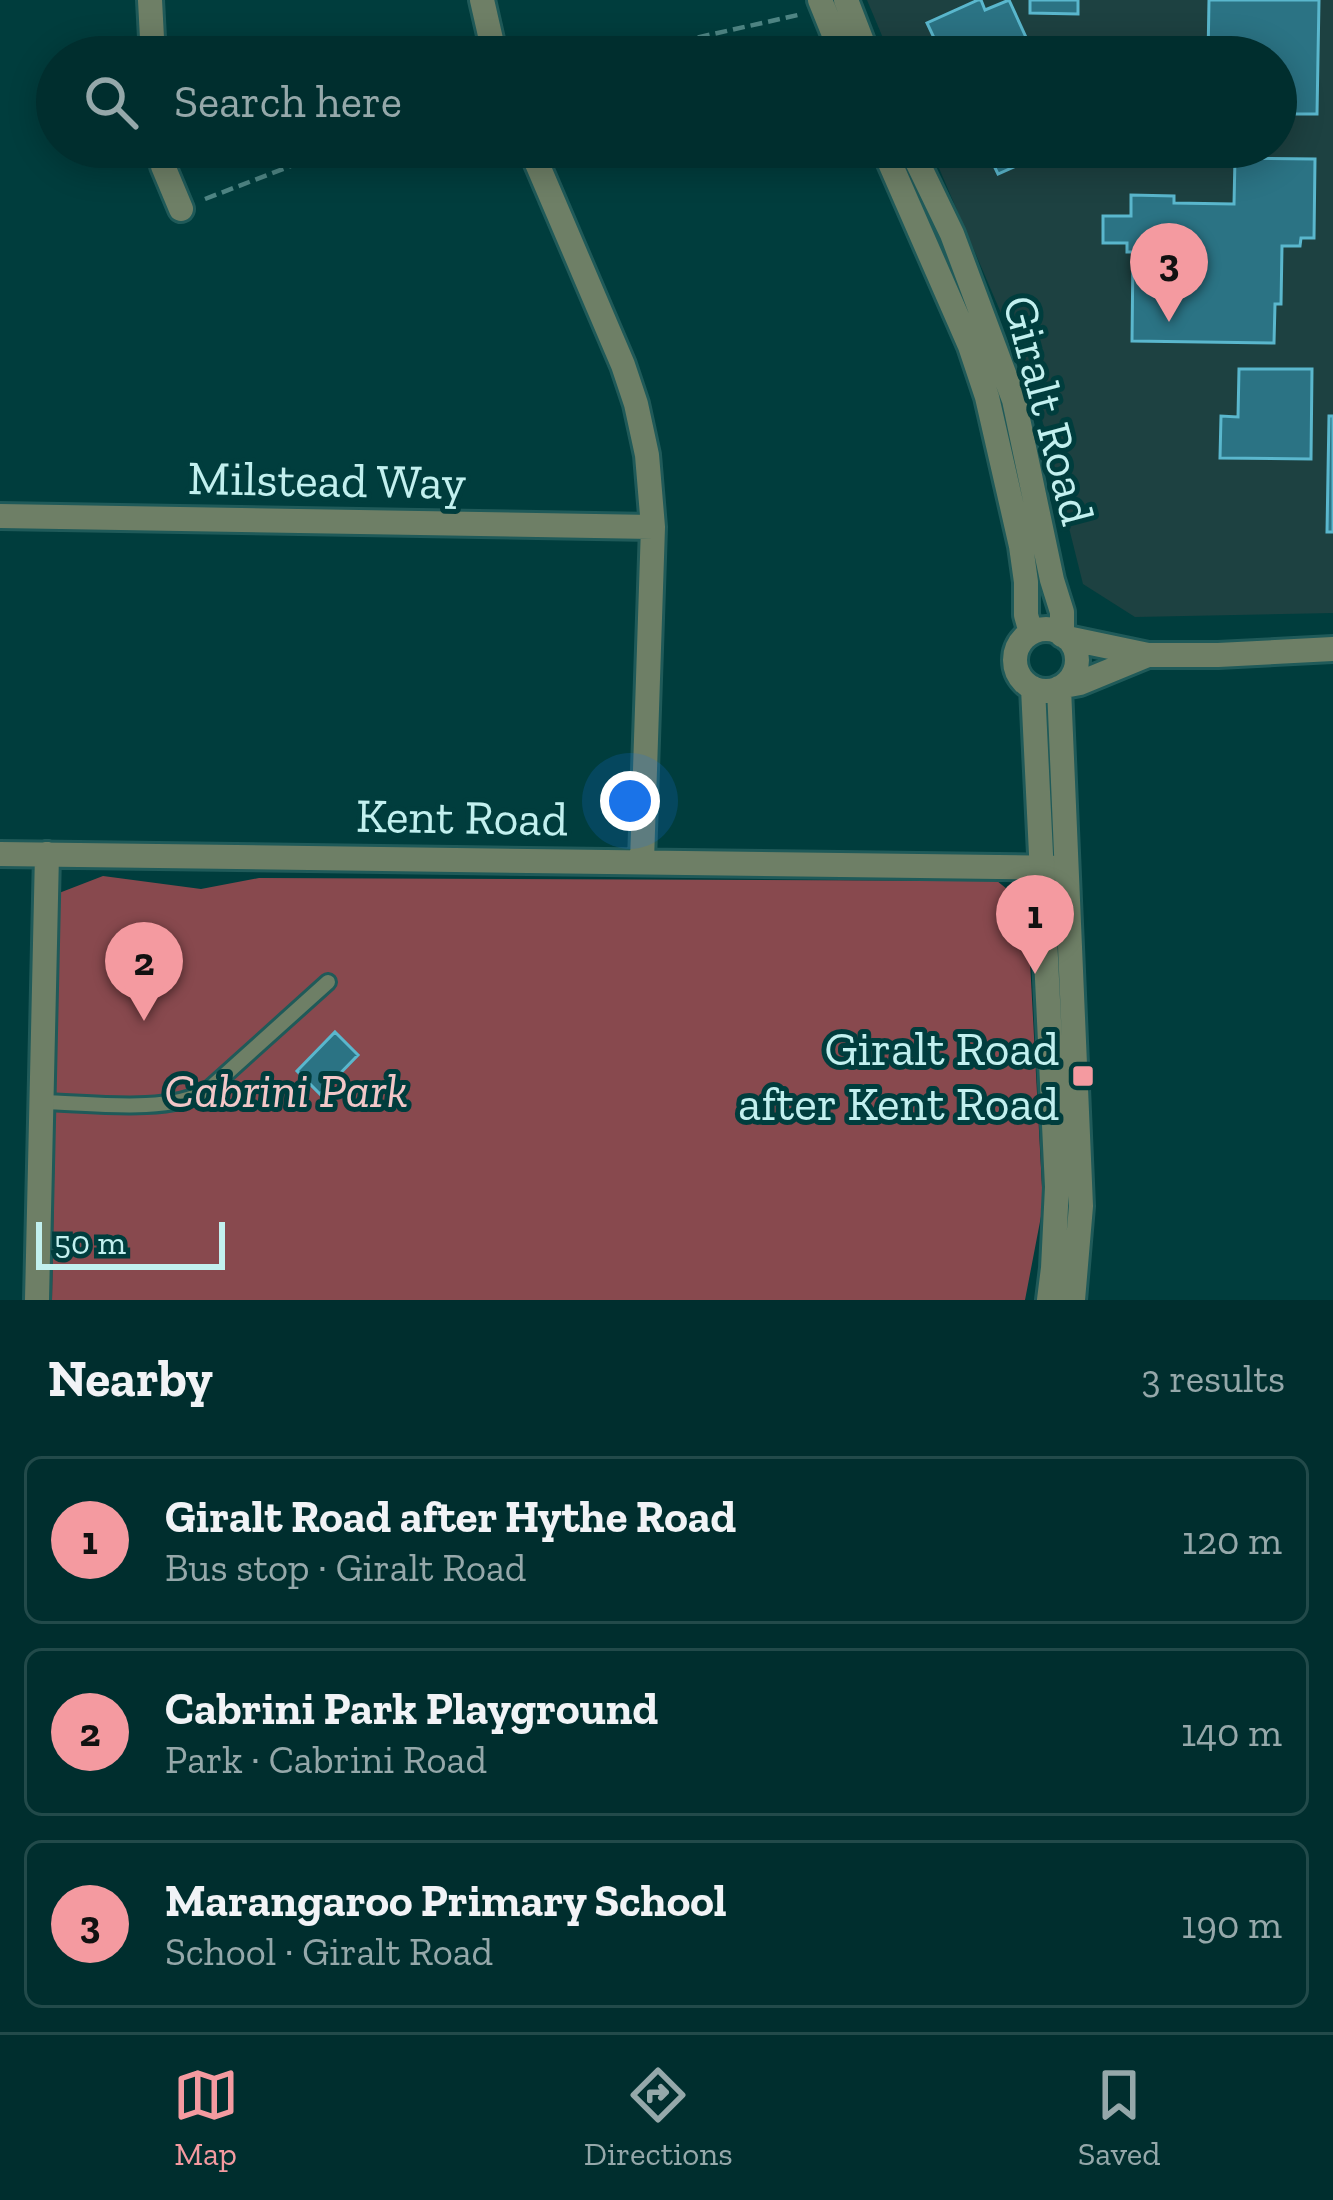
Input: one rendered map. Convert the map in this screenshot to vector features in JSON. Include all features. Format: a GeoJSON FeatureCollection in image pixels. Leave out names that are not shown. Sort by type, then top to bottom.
{"type":"FeatureCollection","features":[{"type":"Feature","properties":{"kind":"street"},"geometry":{"type":"LineString","coordinates":[[150,0],[153,36]]}},
{"type":"Feature","properties":{"kind":"street"},"geometry":{"type":"LineString","coordinates":[[482,0],[490,36]]}},
{"type":"Feature","properties":{"kind":"street"},"geometry":{"type":"LineString","coordinates":[[846,0],[860,36]]}},
{"type":"Feature","properties":{"kind":"street"},"geometry":{"type":"LineString","coordinates":[[812,7],[830,36]]}},
{"type":"Feature","properties":{"kind":"street"},"geometry":{"type":"LineString","coordinates":[[165,168],[181,208]]}},
{"type":"Feature","properties":{"kind":"street"},"geometry":{"type":"LineString","coordinates":[[539,168],[623,365],[647,455],[653,527],[642,861]]}},
{"type":"Feature","properties":{"kind":"street","name":"Giralt Road"},"geometry":{"type":"LineString","coordinates":[[892,168],[970,346],[987,397],[1021,546],[1031,633]]}},
{"type":"Feature","properties":{"kind":"street","name":"Giralt Road"},"geometry":{"type":"LineString","coordinates":[[920,168],[952,234],[1014,400],[1065,636]]}},
{"type":"Feature","properties":{"kind":"street","name":"Milstead Way"},"geometry":{"type":"LineString","coordinates":[[0,516],[653,527]]}},
{"type":"Feature","properties":{"kind":"street"},"geometry":{"type":"LineString","coordinates":[[1148,655],[1048,691],[1033,688],[1019,675],[1015,661],[1021,643],[1031,633],[1047,630],[1148,655],[1333,649]]}},
{"type":"Feature","properties":{"kind":"street"},"geometry":{"type":"LineString","coordinates":[[1049,1300],[1057,1187],[1046,932],[1061,687],[1077,662],[1065,636]]}},
{"type":"Feature","properties":{"kind":"street"},"geometry":{"type":"LineString","coordinates":[[1033,688],[1081,1206],[1073,1300]]}},
{"type":"Feature","properties":{"kind":"street","name":"Kent Road"},"geometry":{"type":"LineString","coordinates":[[0,854],[1053,868]]}},
{"type":"Feature","properties":{"kind":"street"},"geometry":{"type":"LineString","coordinates":[[37,1300],[47,854]]}},
{"type":"Feature","properties":{"kind":"lane"},"geometry":{"type":"LineString","coordinates":[[43,1102],[163,1105],[196,1098],[328,982]]}},
{"type":"Feature","properties":{"kind":"path"},"geometry":{"type":"LineString","coordinates":[[695,36],[812,7]]}},
{"type":"Feature","properties":{"kind":"path"},"geometry":{"type":"LineString","coordinates":[[181,208],[285,168]]}},
{"type":"Feature","properties":{"kind":"shaded area"},"geometry":{"type":"Polygon","coordinates":[[[867,0],[1333,0],[1333,613],[1135,617],[1083,584],[1036,395],[939,168],[1297,168],[1297,36],[882,36],[867,0]]]}},
{"type":"Feature","properties":{"kind":"green space","name":"Cabrini Park"},"geometry":{"type":"Polygon","coordinates":[[[103,876],[201,889],[259,878],[997,881],[1027,905],[1043,1206],[1025,1300],[52,1300],[59,893],[103,876]]]}},
{"type":"Feature","properties":{"kind":"building"},"geometry":{"type":"Polygon","coordinates":[[[978,0],[985,10],[1009,0],[1025,36],[933,36],[927,23],[978,0]]]}},
{"type":"Feature","properties":{"kind":"building"},"geometry":{"type":"Polygon","coordinates":[[[1030,0],[1078,0],[1078,14],[1030,13],[1030,0]]]}},
{"type":"Feature","properties":{"kind":"building"},"geometry":{"type":"Polygon","coordinates":[[[1209,0],[1319,0],[1317,114],[1297,114],[1297,36],[1208,36],[1209,0]]]}},
{"type":"Feature","properties":{"kind":"building"},"geometry":{"type":"Polygon","coordinates":[[[1297,159],[1315,159],[1314,238],[1301,238],[1300,246],[1282,246],[1281,304],[1275,304],[1274,343],[1132,341],[1133,252],[1127,252],[1127,243],[1103,243],[1103,216],[1131,216],[1131,195],[1174,196],[1174,203],[1234,204],[1235,168],[1297,168],[1297,159]]]}},
{"type":"Feature","properties":{"kind":"building"},"geometry":{"type":"Polygon","coordinates":[[[1239,369],[1312,369],[1311,459],[1220,458],[1221,416],[1238,417],[1239,369]]]}},
{"type":"Feature","properties":{"kind":"building"},"geometry":{"type":"Polygon","coordinates":[[[1329,416],[1333,416],[1333,532],[1327,532],[1329,416]]]}},
{"type":"Feature","properties":{"kind":"building"},"geometry":{"type":"Polygon","coordinates":[[[335,1032],[358,1055],[320,1094],[297,1071],[335,1032]]]}},
{"type":"Feature","properties":{"kind":"place","name":"Marangaroo Primary School"},"geometry":{"type":"Point","coordinates":[1169,322]}},
{"type":"Feature","properties":{"kind":"place","name":"Giralt Road after Hythe Road"},"geometry":{"type":"Point","coordinates":[1035,974]}},
{"type":"Feature","properties":{"kind":"place","name":"Cabrini Park Playground"},"geometry":{"type":"Point","coordinates":[144,1021]}},
{"type":"Feature","properties":{"kind":"place","name":"Giralt Road after Kent Road"},"geometry":{"type":"Point","coordinates":[1083,1076]}}]}
